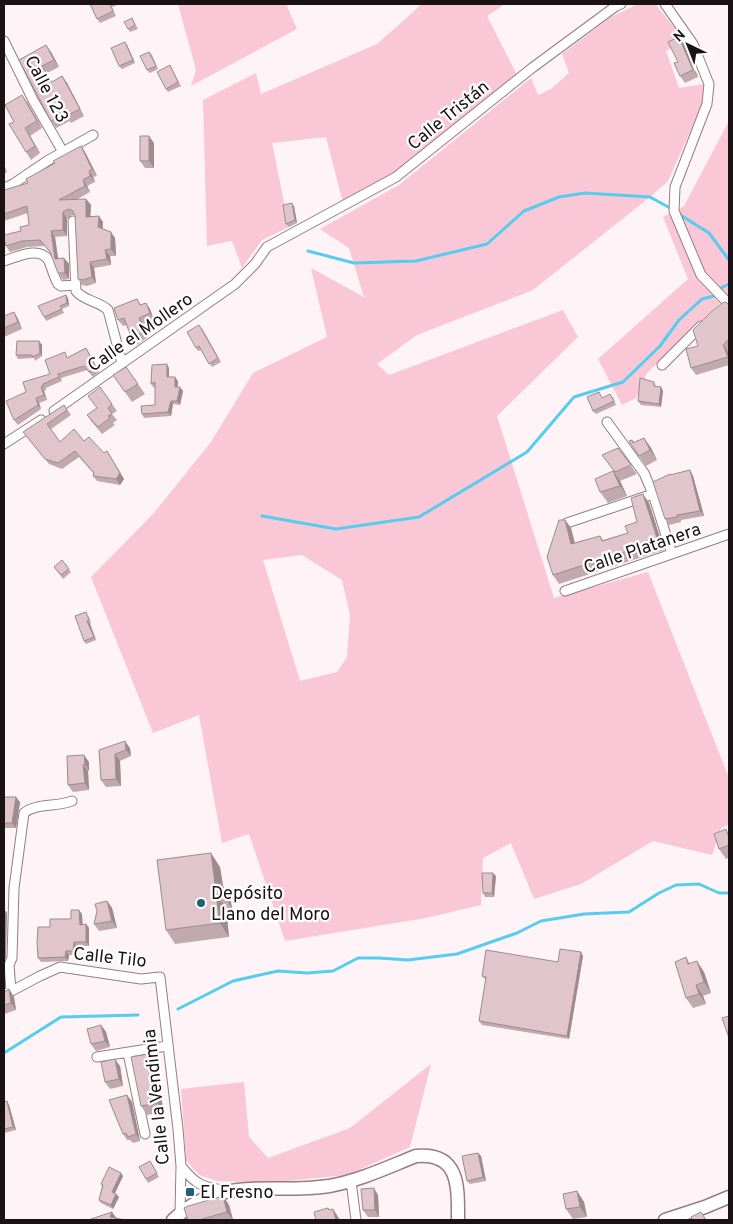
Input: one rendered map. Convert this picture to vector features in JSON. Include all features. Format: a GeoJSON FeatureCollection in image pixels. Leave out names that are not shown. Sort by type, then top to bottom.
{"type":"FeatureCollection","features":[{"type":"Feature","properties":{"kind":"main road"},"geometry":{"type":"LineString","coordinates":[[177,1217],[200,1200],[232,1190],[327,1186],[350,1181],[416,1156],[428,1155],[437,1157],[450,1167],[454,1173],[458,1195],[458,1220]]}},
{"type":"Feature","properties":{"kind":"main road"},"geometry":{"type":"LineString","coordinates":[[664,1220],[729,1197]]}},
{"type":"Feature","properties":{"kind":"street","name":"Calle Tristán"},"geometry":{"type":"LineString","coordinates":[[285,236],[396,177],[532,68],[621,4]]}},
{"type":"Feature","properties":{"kind":"street"},"geometry":{"type":"LineString","coordinates":[[665,4],[693,44],[709,84],[707,104],[675,187],[674,210],[700,275],[725,304]]}},
{"type":"Feature","properties":{"kind":"street","name":"Calle 123"},"geometry":{"type":"LineString","coordinates":[[4,41],[63,152]]}},
{"type":"Feature","properties":{"kind":"street"},"geometry":{"type":"LineString","coordinates":[[4,188],[94,135]]}},
{"type":"Feature","properties":{"kind":"street"},"geometry":{"type":"LineString","coordinates":[[73,221],[76,291],[81,296],[99,303],[108,310],[122,363]]}},
{"type":"Feature","properties":{"kind":"street","name":"Calle el Mollero"},"geometry":{"type":"LineString","coordinates":[[4,444],[67,403],[236,284],[255,264],[267,247],[285,236]]}},
{"type":"Feature","properties":{"kind":"street"},"geometry":{"type":"LineString","coordinates":[[4,261],[32,253],[39,253],[48,259],[58,284],[61,286],[75,285]]}},
{"type":"Feature","properties":{"kind":"street"},"geometry":{"type":"LineString","coordinates":[[662,365],[707,320]]}},
{"type":"Feature","properties":{"kind":"street"},"geometry":{"type":"LineString","coordinates":[[607,422],[644,473],[654,494],[672,554]]}},
{"type":"Feature","properties":{"kind":"street"},"geometry":{"type":"LineString","coordinates":[[566,524],[654,494]]}},
{"type":"Feature","properties":{"kind":"street","name":"Calle Platanera"},"geometry":{"type":"LineString","coordinates":[[565,592],[729,534]]}},
{"type":"Feature","properties":{"kind":"street"},"geometry":{"type":"LineString","coordinates":[[7,993],[9,965],[12,958],[14,888],[24,813],[30,808],[64,804],[72,801]]}},
{"type":"Feature","properties":{"kind":"street","name":"Calle Tilo"},"geometry":{"type":"LineString","coordinates":[[7,993],[60,967],[141,979],[160,977]]}},
{"type":"Feature","properties":{"kind":"street","name":"Calle la Vendimia"},"geometry":{"type":"LineString","coordinates":[[160,977],[181,1166],[177,1217]]}},
{"type":"Feature","properties":{"kind":"street"},"geometry":{"type":"LineString","coordinates":[[97,1057],[168,1046]]}},
{"type":"Feature","properties":{"kind":"street"},"geometry":{"type":"LineString","coordinates":[[128,1053],[145,1134]]}},
{"type":"Feature","properties":{"kind":"street"},"geometry":{"type":"LineString","coordinates":[[181,1166],[197,1184],[207,1188],[232,1190]]}},
{"type":"Feature","properties":{"kind":"street"},"geometry":{"type":"LineString","coordinates":[[350,1181],[356,1220]]}},
{"type":"Feature","properties":{"kind":"shaded area"},"geometry":{"type":"Polygon","coordinates":[[[178,4],[286,4],[297,29],[191,86],[196,70],[178,4]]]}},
{"type":"Feature","properties":{"kind":"shaded area"},"geometry":{"type":"Polygon","coordinates":[[[422,4],[505,4],[487,16],[517,75],[397,171],[343,203],[326,137],[272,143],[289,227],[262,240],[242,268],[232,241],[207,246],[203,100],[256,73],[261,94],[377,44],[422,4]]]}},
{"type":"Feature","properties":{"kind":"shaded area"},"geometry":{"type":"Polygon","coordinates":[[[638,4],[655,4],[684,39],[666,51],[679,88],[704,84],[702,105],[668,181],[533,290],[417,335],[377,364],[389,375],[563,310],[578,337],[497,416],[554,598],[648,572],[729,778],[729,824],[721,828],[712,855],[653,841],[581,884],[534,899],[511,843],[483,858],[481,905],[426,918],[285,941],[249,834],[222,843],[199,715],[153,733],[91,577],[154,513],[211,442],[253,373],[327,337],[311,268],[364,297],[349,248],[320,229],[399,185],[531,78],[538,95],[551,89],[569,73],[562,54],[611,17],[638,4]],[[302,555],[263,560],[300,681],[337,672],[347,657],[350,615],[342,580],[302,555]]]}},
{"type":"Feature","properties":{"kind":"shaded area"},"geometry":{"type":"Polygon","coordinates":[[[729,121],[729,299],[726,297],[647,373],[636,398],[622,405],[598,359],[688,279],[663,217],[684,206],[729,121]]]}},
{"type":"Feature","properties":{"kind":"shaded area"},"geometry":{"type":"Polygon","coordinates":[[[431,1064],[410,1147],[347,1175],[267,1183],[217,1181],[199,1175],[186,1160],[181,1089],[244,1082],[249,1137],[268,1158],[350,1128],[431,1064]]]}},
{"type":"Feature","properties":{"kind":"building"},"geometry":{"type":"Polygon","coordinates":[[[90,4],[110,4],[113,11],[97,19],[90,4]]]}},
{"type":"Feature","properties":{"kind":"building"},"geometry":{"type":"Polygon","coordinates":[[[132,18],[135,25],[128,29],[124,22],[132,18]]]}},
{"type":"Feature","properties":{"kind":"building"},"geometry":{"type":"Polygon","coordinates":[[[679,37],[693,70],[680,76],[674,63],[678,62],[668,42],[679,37]]]}},
{"type":"Feature","properties":{"kind":"building"},"geometry":{"type":"Polygon","coordinates":[[[125,42],[133,60],[119,66],[111,48],[125,42]]]}},
{"type":"Feature","properties":{"kind":"building"},"geometry":{"type":"Polygon","coordinates":[[[46,45],[54,60],[42,66],[52,82],[62,76],[80,109],[51,121],[19,60],[46,45]]]}},
{"type":"Feature","properties":{"kind":"building"},"geometry":{"type":"Polygon","coordinates":[[[149,52],[156,66],[147,70],[140,56],[149,52]]]}},
{"type":"Feature","properties":{"kind":"building"},"geometry":{"type":"Polygon","coordinates":[[[170,65],[178,82],[166,89],[157,72],[170,65]]]}},
{"type":"Feature","properties":{"kind":"building"},"geometry":{"type":"Polygon","coordinates":[[[22,95],[37,121],[25,128],[35,146],[26,152],[9,124],[14,122],[5,105],[22,95]]]}},
{"type":"Feature","properties":{"kind":"building"},"geometry":{"type":"Polygon","coordinates":[[[140,136],[149,136],[149,161],[140,161],[140,136]]]}},
{"type":"Feature","properties":{"kind":"building"},"geometry":{"type":"Polygon","coordinates":[[[81,146],[92,169],[89,171],[90,176],[83,180],[85,186],[59,200],[86,199],[86,217],[99,216],[98,227],[111,232],[111,249],[105,250],[107,259],[90,262],[92,277],[83,280],[78,279],[75,215],[72,210],[68,209],[63,212],[63,230],[51,231],[55,259],[64,258],[65,273],[58,273],[50,252],[40,240],[22,241],[6,246],[4,239],[4,235],[21,231],[20,227],[29,225],[27,206],[4,214],[4,190],[28,183],[26,179],[55,163],[53,161],[81,146]]]}},
{"type":"Feature","properties":{"kind":"building"},"geometry":{"type":"Polygon","coordinates":[[[292,203],[295,220],[286,224],[283,205],[292,203]]]}},
{"type":"Feature","properties":{"kind":"building"},"geometry":{"type":"Polygon","coordinates":[[[66,295],[67,303],[60,306],[62,309],[44,317],[38,306],[66,295]]]}},
{"type":"Feature","properties":{"kind":"building"},"geometry":{"type":"Polygon","coordinates":[[[137,299],[140,305],[146,303],[150,313],[139,318],[144,331],[132,339],[124,318],[118,320],[114,308],[137,299]]]}},
{"type":"Feature","properties":{"kind":"building"},"geometry":{"type":"Polygon","coordinates":[[[726,302],[729,305],[729,339],[723,345],[728,357],[691,368],[686,349],[698,346],[693,330],[711,312],[726,302]]]}},
{"type":"Feature","properties":{"kind":"building"},"geometry":{"type":"Polygon","coordinates":[[[14,312],[18,322],[4,328],[4,316],[14,312]]]}},
{"type":"Feature","properties":{"kind":"building"},"geometry":{"type":"Polygon","coordinates":[[[199,325],[218,358],[209,364],[199,346],[196,348],[187,332],[199,325]]]}},
{"type":"Feature","properties":{"kind":"building"},"geometry":{"type":"Polygon","coordinates":[[[17,341],[39,341],[40,353],[33,357],[32,355],[16,355],[17,341]]]}},
{"type":"Feature","properties":{"kind":"building"},"geometry":{"type":"Polygon","coordinates":[[[86,348],[96,368],[89,372],[84,366],[58,374],[59,377],[43,384],[41,387],[44,395],[36,398],[38,405],[14,420],[6,401],[26,392],[23,382],[50,374],[45,360],[65,352],[67,358],[86,348]]]}},
{"type":"Feature","properties":{"kind":"building"},"geometry":{"type":"Polygon","coordinates":[[[167,364],[167,377],[175,377],[175,387],[180,387],[177,401],[171,401],[168,412],[142,414],[141,406],[155,405],[155,382],[151,384],[152,365],[167,364]]]}},
{"type":"Feature","properties":{"kind":"building"},"geometry":{"type":"Polygon","coordinates":[[[126,367],[138,384],[125,392],[113,375],[126,367]]]}},
{"type":"Feature","properties":{"kind":"building"},"geometry":{"type":"Polygon","coordinates":[[[640,378],[654,382],[654,386],[661,387],[659,404],[638,401],[640,378]]]}},
{"type":"Feature","properties":{"kind":"building"},"geometry":{"type":"Polygon","coordinates":[[[100,387],[112,404],[108,408],[112,414],[108,416],[110,418],[98,427],[87,415],[97,408],[88,396],[100,387]]]}},
{"type":"Feature","properties":{"kind":"building"},"geometry":{"type":"Polygon","coordinates":[[[599,392],[602,398],[610,394],[614,401],[593,411],[587,397],[599,392]]]}},
{"type":"Feature","properties":{"kind":"building"},"geometry":{"type":"Polygon","coordinates":[[[64,405],[67,410],[47,424],[60,442],[74,429],[84,441],[89,437],[104,453],[107,451],[120,473],[116,479],[93,476],[94,473],[75,451],[58,463],[45,459],[23,432],[64,405]]]}},
{"type":"Feature","properties":{"kind":"building"},"geometry":{"type":"Polygon","coordinates":[[[644,438],[650,450],[639,456],[629,441],[632,440],[633,443],[644,438]]]}},
{"type":"Feature","properties":{"kind":"building"},"geometry":{"type":"Polygon","coordinates":[[[618,448],[631,465],[615,472],[602,455],[618,448]]]}},
{"type":"Feature","properties":{"kind":"building"},"geometry":{"type":"Polygon","coordinates":[[[690,470],[700,511],[665,519],[653,482],[670,474],[690,470]]]}},
{"type":"Feature","properties":{"kind":"building"},"geometry":{"type":"Polygon","coordinates":[[[613,471],[620,486],[600,492],[595,479],[613,471]]]}},
{"type":"Feature","properties":{"kind":"building"},"geometry":{"type":"Polygon","coordinates":[[[643,494],[658,541],[553,575],[547,557],[559,520],[565,520],[571,544],[600,536],[602,541],[609,539],[628,533],[625,526],[637,522],[631,498],[643,494]]]}},
{"type":"Feature","properties":{"kind":"building"},"geometry":{"type":"Polygon","coordinates":[[[62,560],[69,569],[61,575],[54,567],[62,560]]]}},
{"type":"Feature","properties":{"kind":"building"},"geometry":{"type":"Polygon","coordinates":[[[86,612],[89,620],[87,621],[94,637],[84,641],[75,616],[86,612]]]}},
{"type":"Feature","properties":{"kind":"building"},"geometry":{"type":"Polygon","coordinates":[[[125,741],[126,750],[115,754],[116,779],[101,780],[99,750],[125,741]]]}},
{"type":"Feature","properties":{"kind":"building"},"geometry":{"type":"Polygon","coordinates":[[[84,755],[85,783],[68,785],[67,756],[84,755]]]}},
{"type":"Feature","properties":{"kind":"building"},"geometry":{"type":"Polygon","coordinates":[[[4,797],[16,797],[12,823],[4,823],[4,797]]]}},
{"type":"Feature","properties":{"kind":"building"},"geometry":{"type":"Polygon","coordinates":[[[726,829],[729,845],[719,849],[714,834],[726,829]]]}},
{"type":"Feature","properties":{"kind":"building","name":"Depósito Llano del Moro"},"geometry":{"type":"Polygon","coordinates":[[[211,853],[215,884],[221,883],[222,894],[216,895],[220,923],[166,930],[157,860],[211,853]]]}},
{"type":"Feature","properties":{"kind":"building"},"geometry":{"type":"Polygon","coordinates":[[[482,873],[493,873],[492,893],[483,893],[482,873]]]}},
{"type":"Feature","properties":{"kind":"building"},"geometry":{"type":"Polygon","coordinates":[[[107,901],[112,921],[94,924],[97,911],[95,904],[107,901]]]}},
{"type":"Feature","properties":{"kind":"building"},"geometry":{"type":"Polygon","coordinates":[[[71,910],[79,910],[80,925],[86,924],[86,942],[74,942],[73,951],[66,951],[65,957],[38,958],[38,927],[50,927],[50,919],[71,919],[71,910]]]}},
{"type":"Feature","properties":{"kind":"building"},"geometry":{"type":"Polygon","coordinates":[[[560,949],[581,952],[567,1036],[479,1021],[486,977],[482,976],[486,950],[558,962],[560,949]]]}},
{"type":"Feature","properties":{"kind":"building"},"geometry":{"type":"Polygon","coordinates":[[[686,957],[688,964],[697,961],[704,982],[696,985],[699,994],[686,998],[675,962],[686,957]]]}},
{"type":"Feature","properties":{"kind":"building"},"geometry":{"type":"Polygon","coordinates":[[[9,989],[11,1003],[4,1005],[4,992],[9,989]]]}},
{"type":"Feature","properties":{"kind":"building"},"geometry":{"type":"Polygon","coordinates":[[[729,1016],[729,1038],[722,1018],[729,1016]]]}},
{"type":"Feature","properties":{"kind":"building"},"geometry":{"type":"Polygon","coordinates":[[[101,1025],[105,1041],[91,1044],[87,1029],[101,1025]]]}},
{"type":"Feature","properties":{"kind":"building"},"geometry":{"type":"Polygon","coordinates":[[[148,1054],[158,1103],[141,1106],[131,1057],[148,1054]]]}},
{"type":"Feature","properties":{"kind":"building"},"geometry":{"type":"Polygon","coordinates":[[[115,1059],[119,1079],[105,1082],[101,1062],[115,1059]]]}},
{"type":"Feature","properties":{"kind":"building"},"geometry":{"type":"Polygon","coordinates":[[[127,1095],[136,1134],[128,1137],[126,1133],[123,1134],[109,1100],[127,1095]]]}},
{"type":"Feature","properties":{"kind":"building"},"geometry":{"type":"Polygon","coordinates":[[[7,1101],[13,1127],[4,1129],[4,1102],[7,1101]]]}},
{"type":"Feature","properties":{"kind":"building"},"geometry":{"type":"Polygon","coordinates":[[[478,1153],[483,1177],[467,1181],[462,1156],[478,1153]]]}},
{"type":"Feature","properties":{"kind":"building"},"geometry":{"type":"Polygon","coordinates":[[[150,1161],[157,1173],[146,1179],[139,1167],[150,1161]]]}},
{"type":"Feature","properties":{"kind":"building"},"geometry":{"type":"Polygon","coordinates":[[[109,1167],[121,1173],[112,1192],[116,1194],[111,1205],[99,1200],[103,1185],[101,1184],[109,1167]]]}},
{"type":"Feature","properties":{"kind":"building"},"geometry":{"type":"Polygon","coordinates":[[[374,1188],[375,1210],[363,1210],[361,1189],[374,1188]]]}},
{"type":"Feature","properties":{"kind":"building"},"geometry":{"type":"Polygon","coordinates":[[[577,1191],[580,1207],[566,1209],[563,1194],[577,1191]]]}},
{"type":"Feature","properties":{"kind":"building"},"geometry":{"type":"Polygon","coordinates":[[[223,1196],[227,1212],[202,1220],[188,1220],[184,1208],[223,1196]]]}},
{"type":"Feature","properties":{"kind":"building"},"geometry":{"type":"Polygon","coordinates":[[[328,1208],[329,1210],[333,1209],[336,1220],[316,1220],[314,1212],[328,1208]]]}},
{"type":"Feature","properties":{"kind":"building"},"geometry":{"type":"Polygon","coordinates":[[[112,1212],[110,1217],[125,1220],[88,1220],[112,1212]]]}},
{"type":"Feature","properties":{"kind":"building"},"geometry":{"type":"Polygon","coordinates":[[[701,1212],[706,1220],[692,1220],[691,1217],[701,1212]]]}},
{"type":"Feature","properties":{"kind":"waterway"},"geometry":{"type":"LineString","coordinates":[[308,251],[354,263],[416,261],[487,244],[524,211],[559,197],[585,193],[650,197],[672,209]]}},
{"type":"Feature","properties":{"kind":"waterway"},"geometry":{"type":"LineString","coordinates":[[677,213],[709,233],[729,260]]}},
{"type":"Feature","properties":{"kind":"waterway"},"geometry":{"type":"LineString","coordinates":[[721,288],[729,284]]}},
{"type":"Feature","properties":{"kind":"waterway"},"geometry":{"type":"LineString","coordinates":[[262,516],[336,529],[419,517],[527,452],[574,397],[623,382],[660,346],[679,320],[702,299],[714,296]]}},
{"type":"Feature","properties":{"kind":"waterway"},"geometry":{"type":"LineString","coordinates":[[178,1009],[233,981],[278,971],[307,973],[333,971],[358,958],[408,960],[457,954],[517,933],[541,921],[584,914],[629,912],[659,893],[676,885],[699,884],[719,893],[729,893]]}},
{"type":"Feature","properties":{"kind":"waterway"},"geometry":{"type":"LineString","coordinates":[[4,1053],[61,1017],[138,1015]]}},
{"type":"Feature","properties":{"kind":"place","name":"Depósito Llano del Moro"},"geometry":{"type":"Point","coordinates":[201,903]}},
{"type":"Feature","properties":{"kind":"place","name":"El Fresno"},"geometry":{"type":"Point","coordinates":[190,1192]}}]}
